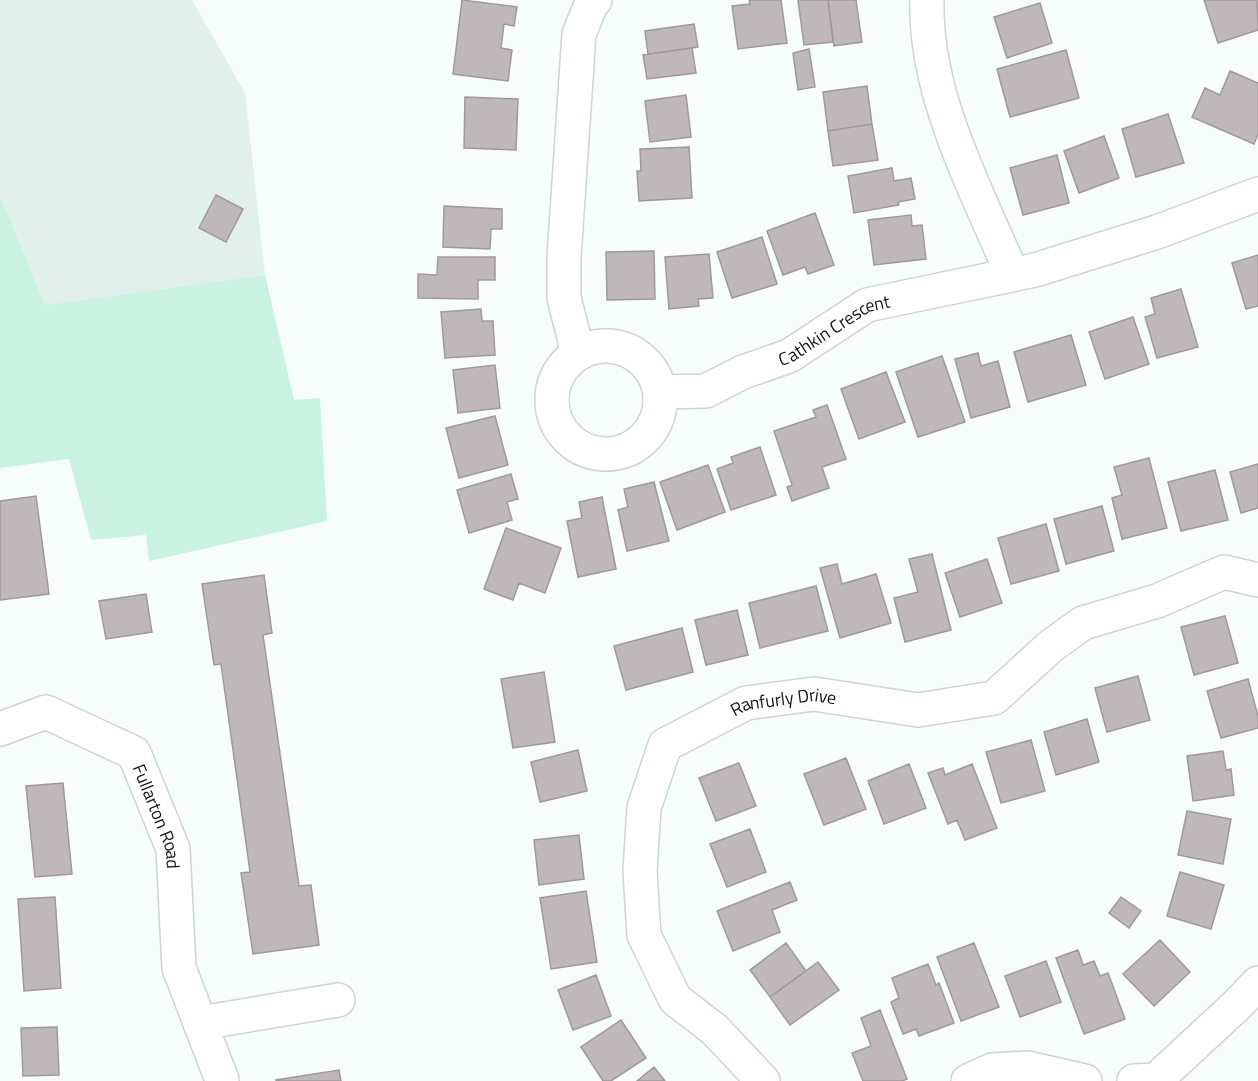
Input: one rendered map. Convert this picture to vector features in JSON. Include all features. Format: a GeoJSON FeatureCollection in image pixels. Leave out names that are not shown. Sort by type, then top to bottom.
{"type":"FeatureCollection","features":[{"type":"Feature","properties":{"kind":"street"},"geometry":{"type":"LineString","coordinates":[[578,352],[564,298],[564,258],[579,34],[592,2],[595,0]]}},
{"type":"Feature","properties":{"kind":"street"},"geometry":{"type":"LineString","coordinates":[[927,0],[932,65],[957,144],[1012,274]]}},
{"type":"Feature","properties":{"kind":"street","name":"Cathkin Crescent"},"geometry":{"type":"LineString","coordinates":[[660,392],[706,391],[743,372],[789,356],[867,305],[1035,270],[1157,232],[1258,194]]}},
{"type":"Feature","properties":{"kind":"street"},"geometry":{"type":"LineString","coordinates":[[612,345],[630,350],[644,361],[655,375],[660,392],[659,410],[653,427],[641,442],[626,451],[608,455],[590,453],[574,445],[561,432],[553,416],[551,398],[555,380],[564,364],[578,352],[594,346],[612,345]]}},
{"type":"Feature","properties":{"kind":"street","name":"Ranfurly Drive"},"geometry":{"type":"LineString","coordinates":[[763,1081],[715,1030],[675,999],[644,935],[640,871],[644,808],[665,745],[746,703],[814,694],[918,710],[994,698],[1051,646],[1083,623],[1156,601],[1224,572],[1258,580]]}},
{"type":"Feature","properties":{"kind":"street","name":"Fullarton Road"},"geometry":{"type":"LineString","coordinates":[[0,729],[46,712],[134,753],[173,849],[180,969],[222,1080]]}},
{"type":"Feature","properties":{"kind":"street"},"geometry":{"type":"LineString","coordinates":[[1134,1081],[1156,1080],[1258,983]]}},
{"type":"Feature","properties":{"kind":"street"},"geometry":{"type":"LineString","coordinates":[[200,1023],[338,1000]]}},
{"type":"Feature","properties":{"kind":"street"},"geometry":{"type":"LineString","coordinates":[[968,1081],[992,1070],[1028,1068],[1085,1081]]}},
{"type":"Feature","properties":{"kind":"shaded area"},"geometry":{"type":"Polygon","coordinates":[[[0,0],[192,0],[245,93],[265,275],[45,305],[0,195],[0,0]]]}},
{"type":"Feature","properties":{"kind":"green space"},"geometry":{"type":"Polygon","coordinates":[[[0,195],[45,305],[265,275],[294,400],[320,398],[327,521],[149,561],[146,535],[91,540],[69,459],[0,468],[0,195]]]}},
{"type":"Feature","properties":{"kind":"building"},"geometry":{"type":"Polygon","coordinates":[[[462,0],[517,7],[514,26],[504,24],[501,48],[512,50],[508,81],[453,74],[462,0]]]}},
{"type":"Feature","properties":{"kind":"building"},"geometry":{"type":"Polygon","coordinates":[[[749,0],[781,0],[787,43],[738,49],[732,6],[750,4],[749,0]]]}},
{"type":"Feature","properties":{"kind":"building"},"geometry":{"type":"Polygon","coordinates":[[[798,0],[828,0],[833,42],[804,45],[798,0]]]}},
{"type":"Feature","properties":{"kind":"building"},"geometry":{"type":"Polygon","coordinates":[[[828,0],[856,0],[862,42],[834,46],[828,0]]]}},
{"type":"Feature","properties":{"kind":"building"},"geometry":{"type":"Polygon","coordinates":[[[1204,0],[1257,0],[1258,30],[1218,43],[1204,0]]]}},
{"type":"Feature","properties":{"kind":"building"},"geometry":{"type":"Polygon","coordinates":[[[1040,3],[1052,43],[1007,58],[994,17],[1040,3]]]}},
{"type":"Feature","properties":{"kind":"building"},"geometry":{"type":"Polygon","coordinates":[[[694,24],[698,47],[648,54],[645,31],[694,24]]]}},
{"type":"Feature","properties":{"kind":"building"},"geometry":{"type":"Polygon","coordinates":[[[692,48],[696,73],[647,79],[643,55],[692,48]]]}},
{"type":"Feature","properties":{"kind":"building"},"geometry":{"type":"Polygon","coordinates":[[[809,49],[815,87],[798,90],[793,53],[809,49]]]}},
{"type":"Feature","properties":{"kind":"building"},"geometry":{"type":"Polygon","coordinates":[[[1066,50],[1079,98],[1010,117],[997,69],[1066,50]]]}},
{"type":"Feature","properties":{"kind":"building"},"geometry":{"type":"Polygon","coordinates":[[[1230,71],[1258,83],[1258,134],[1254,144],[1192,117],[1205,88],[1220,95],[1230,71]]]}},
{"type":"Feature","properties":{"kind":"building"},"geometry":{"type":"Polygon","coordinates":[[[867,86],[872,124],[828,131],[823,92],[867,86]]]}},
{"type":"Feature","properties":{"kind":"building"},"geometry":{"type":"Polygon","coordinates":[[[686,95],[691,137],[650,142],[645,101],[686,95]]]}},
{"type":"Feature","properties":{"kind":"building"},"geometry":{"type":"Polygon","coordinates":[[[465,97],[518,99],[516,150],[464,148],[465,97]]]}},
{"type":"Feature","properties":{"kind":"building"},"geometry":{"type":"Polygon","coordinates":[[[1168,114],[1184,163],[1136,177],[1122,129],[1168,114]]]}},
{"type":"Feature","properties":{"kind":"building"},"geometry":{"type":"Polygon","coordinates":[[[872,124],[878,160],[833,166],[828,131],[872,124]]]}},
{"type":"Feature","properties":{"kind":"building"},"geometry":{"type":"Polygon","coordinates":[[[1104,136],[1119,178],[1079,193],[1064,151],[1104,136]]]}},
{"type":"Feature","properties":{"kind":"building"},"geometry":{"type":"Polygon","coordinates":[[[689,147],[692,198],[639,201],[637,171],[641,171],[640,149],[689,147]]]}},
{"type":"Feature","properties":{"kind":"building"},"geometry":{"type":"Polygon","coordinates":[[[1057,155],[1069,203],[1023,215],[1010,168],[1057,155]]]}},
{"type":"Feature","properties":{"kind":"building"},"geometry":{"type":"Polygon","coordinates":[[[892,168],[894,181],[911,178],[915,199],[898,202],[899,205],[854,213],[848,176],[892,168]]]}},
{"type":"Feature","properties":{"kind":"building"},"geometry":{"type":"Polygon","coordinates":[[[216,195],[243,209],[226,242],[199,228],[216,195]]]}},
{"type":"Feature","properties":{"kind":"building"},"geometry":{"type":"Polygon","coordinates":[[[444,206],[502,209],[502,229],[491,229],[490,249],[443,247],[444,206]]]}},
{"type":"Feature","properties":{"kind":"building"},"geometry":{"type":"Polygon","coordinates":[[[815,213],[834,265],[808,274],[805,267],[783,275],[767,231],[815,213]]]}},
{"type":"Feature","properties":{"kind":"building"},"geometry":{"type":"Polygon","coordinates":[[[911,215],[912,226],[922,225],[926,259],[874,265],[868,220],[911,215]]]}},
{"type":"Feature","properties":{"kind":"building"},"geometry":{"type":"Polygon","coordinates":[[[762,237],[777,284],[732,298],[717,252],[762,237]]]}},
{"type":"Feature","properties":{"kind":"building"},"geometry":{"type":"Polygon","coordinates":[[[654,251],[655,299],[607,300],[606,252],[654,251]]]}},
{"type":"Feature","properties":{"kind":"building"},"geometry":{"type":"Polygon","coordinates":[[[709,254],[713,298],[698,299],[699,306],[669,309],[665,257],[709,254]]]}},
{"type":"Feature","properties":{"kind":"building"},"geometry":{"type":"Polygon","coordinates":[[[1258,255],[1258,306],[1246,309],[1232,263],[1258,255]]]}},
{"type":"Feature","properties":{"kind":"building"},"geometry":{"type":"Polygon","coordinates":[[[438,257],[495,257],[495,280],[478,280],[478,299],[418,298],[418,274],[437,275],[438,257]]]}},
{"type":"Feature","properties":{"kind":"building"},"geometry":{"type":"Polygon","coordinates":[[[1181,289],[1198,347],[1157,358],[1145,317],[1155,314],[1151,298],[1181,289]]]}},
{"type":"Feature","properties":{"kind":"building"},"geometry":{"type":"Polygon","coordinates":[[[481,309],[482,321],[493,321],[495,355],[445,358],[441,312],[481,309]]]}},
{"type":"Feature","properties":{"kind":"building"},"geometry":{"type":"Polygon","coordinates":[[[1133,317],[1149,364],[1105,379],[1089,332],[1133,317]]]}},
{"type":"Feature","properties":{"kind":"building"},"geometry":{"type":"Polygon","coordinates":[[[1071,335],[1086,385],[1028,402],[1014,352],[1071,335]]]}},
{"type":"Feature","properties":{"kind":"building"},"geometry":{"type":"Polygon","coordinates":[[[978,353],[981,366],[998,361],[1010,407],[971,418],[955,359],[978,353]]]}},
{"type":"Feature","properties":{"kind":"building"},"geometry":{"type":"Polygon","coordinates":[[[942,356],[965,422],[918,437],[896,372],[942,356]]]}},
{"type":"Feature","properties":{"kind":"building"},"geometry":{"type":"Polygon","coordinates":[[[495,365],[500,408],[458,413],[453,370],[495,365]]]}},
{"type":"Feature","properties":{"kind":"building"},"geometry":{"type":"Polygon","coordinates":[[[886,372],[905,422],[859,439],[841,389],[886,372]]]}},
{"type":"Feature","properties":{"kind":"building"},"geometry":{"type":"Polygon","coordinates":[[[827,405],[846,459],[822,467],[829,488],[792,501],[787,487],[792,485],[774,431],[816,417],[813,410],[827,405]]]}},
{"type":"Feature","properties":{"kind":"building"},"geometry":{"type":"Polygon","coordinates":[[[495,416],[508,465],[459,478],[446,428],[495,416]]]}},
{"type":"Feature","properties":{"kind":"building"},"geometry":{"type":"Polygon","coordinates":[[[760,447],[776,495],[731,510],[717,469],[733,463],[731,457],[760,447]]]}},
{"type":"Feature","properties":{"kind":"building"},"geometry":{"type":"Polygon","coordinates":[[[1149,458],[1167,528],[1122,539],[1112,498],[1122,495],[1114,467],[1149,458]]]}},
{"type":"Feature","properties":{"kind":"building"},"geometry":{"type":"Polygon","coordinates":[[[1258,464],[1258,508],[1241,513],[1230,472],[1258,464]]]}},
{"type":"Feature","properties":{"kind":"building"},"geometry":{"type":"Polygon","coordinates":[[[708,465],[725,512],[677,530],[660,482],[708,465]]]}},
{"type":"Feature","properties":{"kind":"building"},"geometry":{"type":"Polygon","coordinates":[[[1215,470],[1228,520],[1181,531],[1168,482],[1215,470]]]}},
{"type":"Feature","properties":{"kind":"building"},"geometry":{"type":"Polygon","coordinates":[[[511,474],[518,499],[507,502],[512,520],[469,533],[457,490],[511,474]]]}},
{"type":"Feature","properties":{"kind":"building"},"geometry":{"type":"Polygon","coordinates":[[[654,482],[669,541],[627,551],[618,510],[628,507],[624,489],[654,482]]]}},
{"type":"Feature","properties":{"kind":"building"},"geometry":{"type":"Polygon","coordinates":[[[36,496],[49,594],[0,600],[0,501],[36,496]]]}},
{"type":"Feature","properties":{"kind":"building"},"geometry":{"type":"Polygon","coordinates":[[[602,497],[616,569],[578,577],[567,521],[582,518],[579,502],[602,497]]]}},
{"type":"Feature","properties":{"kind":"building"},"geometry":{"type":"Polygon","coordinates":[[[1102,506],[1114,551],[1066,564],[1054,519],[1102,506]]]}},
{"type":"Feature","properties":{"kind":"building"},"geometry":{"type":"Polygon","coordinates":[[[1046,524],[1059,571],[1011,584],[998,538],[1046,524]]]}},
{"type":"Feature","properties":{"kind":"building"},"geometry":{"type":"Polygon","coordinates":[[[506,528],[561,548],[545,593],[519,583],[513,600],[484,589],[506,528]]]}},
{"type":"Feature","properties":{"kind":"building"},"geometry":{"type":"Polygon","coordinates":[[[932,554],[951,630],[905,642],[894,598],[918,592],[909,559],[932,554]]]}},
{"type":"Feature","properties":{"kind":"building"},"geometry":{"type":"Polygon","coordinates":[[[987,559],[1002,603],[960,617],[945,573],[987,559]]]}},
{"type":"Feature","properties":{"kind":"building"},"geometry":{"type":"Polygon","coordinates":[[[837,564],[842,584],[876,574],[891,623],[840,638],[820,568],[837,564]]]}},
{"type":"Feature","properties":{"kind":"building"},"geometry":{"type":"Polygon","coordinates":[[[264,575],[272,633],[263,635],[299,886],[311,885],[319,945],[253,954],[241,873],[250,872],[221,664],[214,665],[202,584],[264,575]]]}},
{"type":"Feature","properties":{"kind":"building"},"geometry":{"type":"Polygon","coordinates":[[[816,586],[828,631],[760,648],[749,603],[816,586]]]}},
{"type":"Feature","properties":{"kind":"building"},"geometry":{"type":"Polygon","coordinates":[[[146,594],[152,632],[106,639],[99,601],[146,594]]]}},
{"type":"Feature","properties":{"kind":"building"},"geometry":{"type":"Polygon","coordinates":[[[737,610],[748,655],[706,665],[695,620],[737,610]]]}},
{"type":"Feature","properties":{"kind":"building"},"geometry":{"type":"Polygon","coordinates":[[[1225,616],[1238,663],[1194,675],[1181,627],[1225,616]]]}},
{"type":"Feature","properties":{"kind":"building"},"geometry":{"type":"Polygon","coordinates":[[[682,628],[693,672],[626,690],[614,646],[682,628]]]}},
{"type":"Feature","properties":{"kind":"building"},"geometry":{"type":"Polygon","coordinates":[[[544,672],[555,742],[513,748],[501,679],[544,672]]]}},
{"type":"Feature","properties":{"kind":"building"},"geometry":{"type":"Polygon","coordinates":[[[1138,676],[1150,720],[1107,732],[1095,688],[1138,676]]]}},
{"type":"Feature","properties":{"kind":"building"},"geometry":{"type":"Polygon","coordinates":[[[1248,679],[1258,716],[1258,728],[1221,738],[1207,691],[1248,679]]]}},
{"type":"Feature","properties":{"kind":"building"},"geometry":{"type":"Polygon","coordinates":[[[1087,719],[1099,762],[1056,775],[1044,732],[1087,719]]]}},
{"type":"Feature","properties":{"kind":"building"},"geometry":{"type":"Polygon","coordinates":[[[1031,740],[1045,791],[1001,803],[986,752],[1031,740]]]}},
{"type":"Feature","properties":{"kind":"building"},"geometry":{"type":"Polygon","coordinates":[[[578,750],[587,791],[540,802],[531,762],[578,750]]]}},
{"type":"Feature","properties":{"kind":"building"},"geometry":{"type":"Polygon","coordinates":[[[1223,751],[1226,770],[1231,769],[1234,795],[1193,801],[1187,756],[1223,751]]]}},
{"type":"Feature","properties":{"kind":"building"},"geometry":{"type":"Polygon","coordinates":[[[846,758],[866,809],[824,825],[804,774],[846,758]]]}},
{"type":"Feature","properties":{"kind":"building"},"geometry":{"type":"Polygon","coordinates":[[[739,763],[756,806],[716,821],[699,778],[739,763]]]}},
{"type":"Feature","properties":{"kind":"building"},"geometry":{"type":"Polygon","coordinates":[[[909,764],[926,808],[884,824],[868,781],[909,764]]]}},
{"type":"Feature","properties":{"kind":"building"},"geometry":{"type":"Polygon","coordinates":[[[972,764],[997,828],[965,840],[957,820],[948,824],[928,773],[943,768],[945,775],[972,764]]]}},
{"type":"Feature","properties":{"kind":"building"},"geometry":{"type":"Polygon","coordinates":[[[63,783],[72,874],[35,877],[26,786],[63,783]]]}},
{"type":"Feature","properties":{"kind":"building"},"geometry":{"type":"Polygon","coordinates":[[[1187,811],[1231,819],[1223,864],[1178,855],[1187,811]]]}},
{"type":"Feature","properties":{"kind":"building"},"geometry":{"type":"Polygon","coordinates":[[[750,829],[766,872],[727,887],[710,844],[750,829]]]}},
{"type":"Feature","properties":{"kind":"building"},"geometry":{"type":"Polygon","coordinates":[[[579,835],[584,879],[539,885],[534,840],[579,835]]]}},
{"type":"Feature","properties":{"kind":"building"},"geometry":{"type":"Polygon","coordinates":[[[1180,872],[1224,885],[1211,929],[1167,916],[1180,872]]]}},
{"type":"Feature","properties":{"kind":"building"},"geometry":{"type":"Polygon","coordinates":[[[790,882],[797,900],[772,910],[780,932],[733,951],[717,911],[790,882]]]}},
{"type":"Feature","properties":{"kind":"building"},"geometry":{"type":"Polygon","coordinates":[[[586,891],[597,962],[551,969],[540,898],[586,891]]]}},
{"type":"Feature","properties":{"kind":"building"},"geometry":{"type":"Polygon","coordinates":[[[55,897],[61,988],[24,991],[18,899],[55,897]]]}},
{"type":"Feature","properties":{"kind":"building"},"geometry":{"type":"Polygon","coordinates":[[[1121,897],[1141,911],[1129,928],[1109,913],[1121,897]]]}},
{"type":"Feature","properties":{"kind":"building"},"geometry":{"type":"Polygon","coordinates":[[[1160,940],[1190,972],[1154,1006],[1123,974],[1160,940]]]}},
{"type":"Feature","properties":{"kind":"building"},"geometry":{"type":"Polygon","coordinates":[[[786,943],[806,971],[770,997],[750,970],[786,943]]]}},
{"type":"Feature","properties":{"kind":"building"},"geometry":{"type":"Polygon","coordinates":[[[974,943],[999,1007],[961,1021],[937,957],[974,943]]]}},
{"type":"Feature","properties":{"kind":"building"},"geometry":{"type":"Polygon","coordinates":[[[1078,950],[1083,965],[1094,961],[1100,976],[1108,973],[1125,1019],[1084,1034],[1056,958],[1078,950]]]}},
{"type":"Feature","properties":{"kind":"building"},"geometry":{"type":"Polygon","coordinates":[[[1046,961],[1061,1002],[1020,1017],[1005,976],[1046,961]]]}},
{"type":"Feature","properties":{"kind":"building"},"geometry":{"type":"Polygon","coordinates":[[[818,962],[839,990],[790,1025],[770,997],[818,962]]]}},
{"type":"Feature","properties":{"kind":"building"},"geometry":{"type":"Polygon","coordinates":[[[928,964],[936,985],[939,983],[954,1023],[919,1036],[916,1029],[903,1034],[891,1002],[899,998],[892,978],[928,964]]]}},
{"type":"Feature","properties":{"kind":"building"},"geometry":{"type":"Polygon","coordinates":[[[596,975],[611,1016],[573,1030],[558,990],[596,975]]]}},
{"type":"Feature","properties":{"kind":"building"},"geometry":{"type":"Polygon","coordinates":[[[880,1010],[907,1079],[902,1081],[863,1081],[852,1053],[871,1046],[861,1018],[880,1010]]]}},
{"type":"Feature","properties":{"kind":"building"},"geometry":{"type":"Polygon","coordinates":[[[621,1020],[646,1058],[611,1081],[603,1081],[581,1047],[621,1020]]]}},
{"type":"Feature","properties":{"kind":"building"},"geometry":{"type":"Polygon","coordinates":[[[57,1027],[59,1075],[23,1076],[21,1028],[57,1027]]]}},
{"type":"Feature","properties":{"kind":"building"},"geometry":{"type":"Polygon","coordinates":[[[654,1067],[665,1081],[637,1081],[654,1067]]]}},
{"type":"Feature","properties":{"kind":"building"},"geometry":{"type":"Polygon","coordinates":[[[339,1070],[341,1081],[276,1081],[276,1080],[339,1070]]]}}]}
